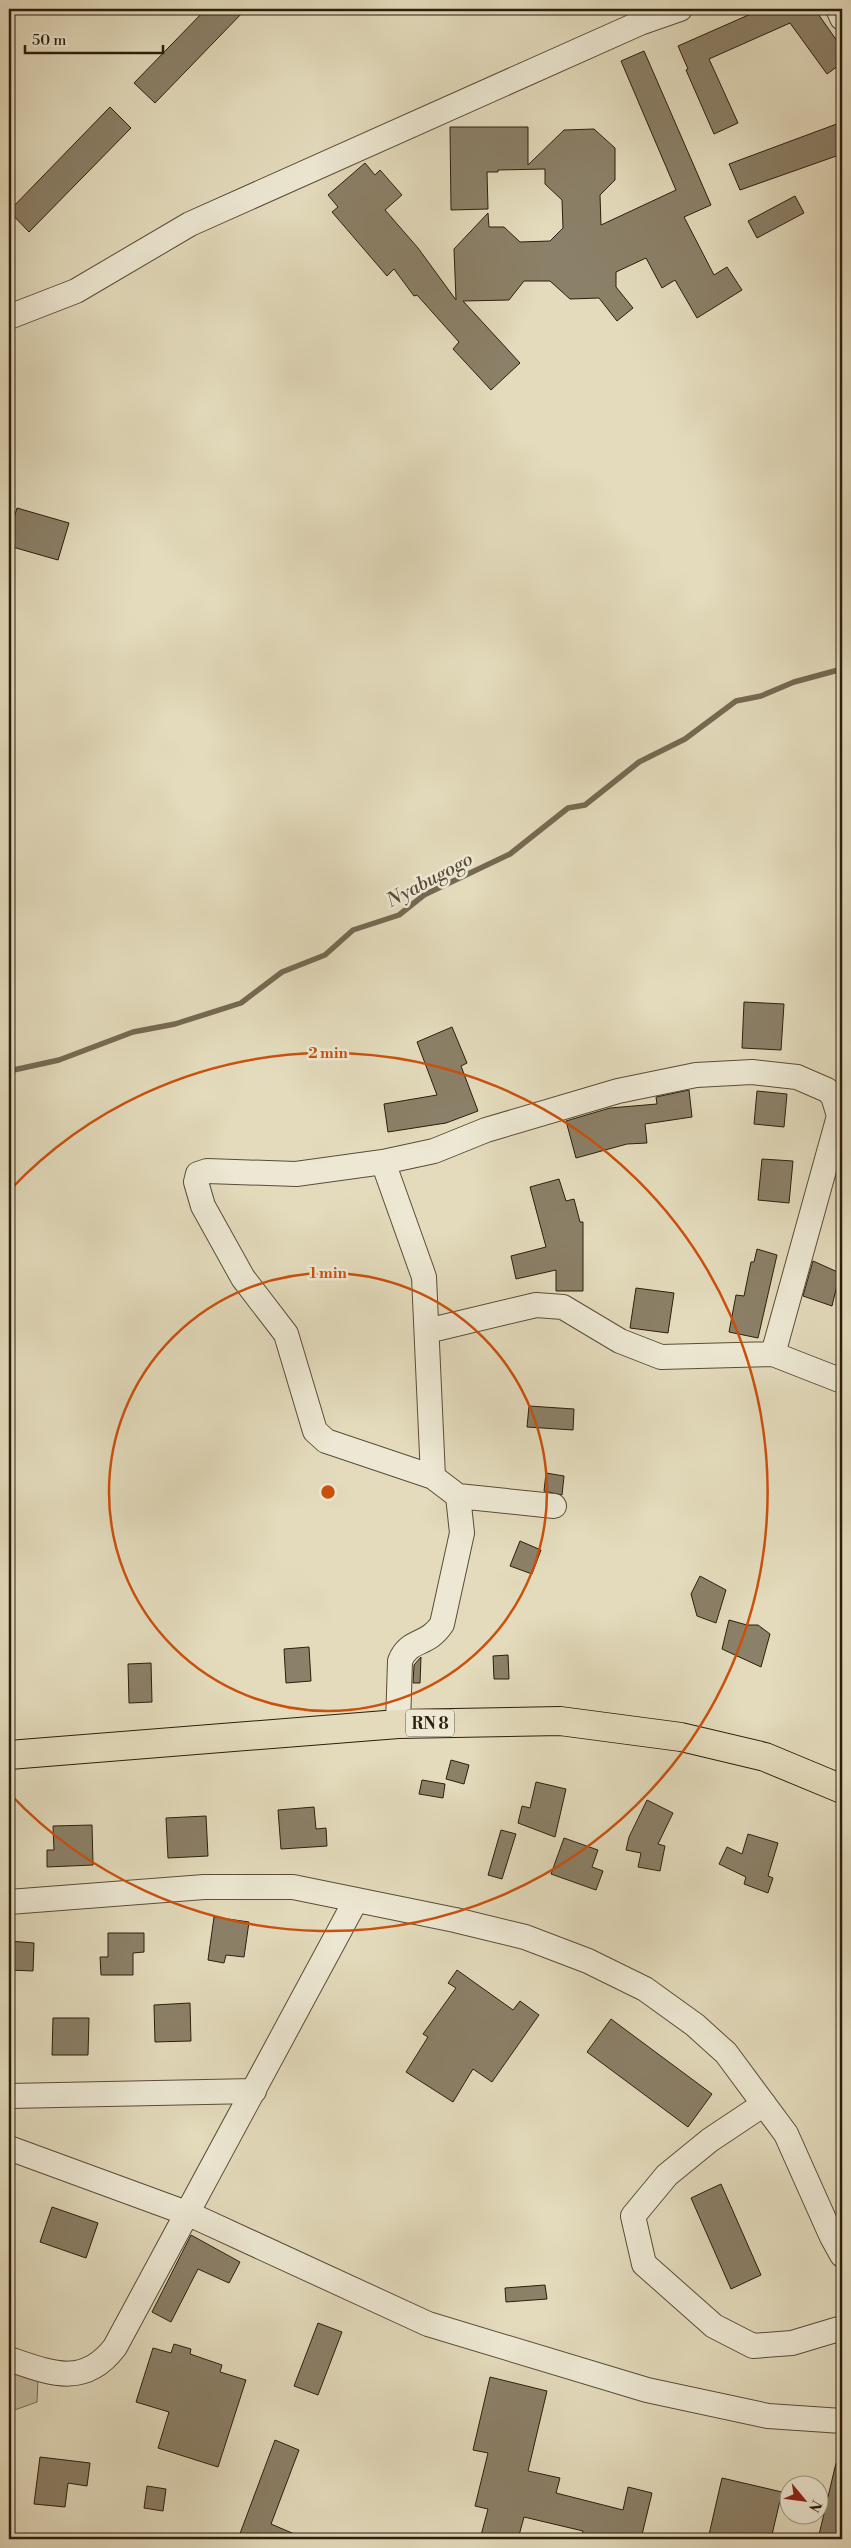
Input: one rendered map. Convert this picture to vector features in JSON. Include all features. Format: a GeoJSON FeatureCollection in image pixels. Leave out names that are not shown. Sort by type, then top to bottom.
{"type":"FeatureCollection","features":[{"type":"Feature","properties":{"kind":"main road","name":"RN 8"},"geometry":{"type":"LineString","coordinates":[[9,1755],[398,1724],[560,1720],[681,1737],[765,1757],[842,1789]]}},
{"type":"Feature","properties":{"kind":"street"},"geometry":{"type":"LineString","coordinates":[[9,317],[76,291],[190,224],[640,23],[680,9]]}},
{"type":"Feature","properties":{"kind":"street"},"geometry":{"type":"LineString","coordinates":[[838,9],[842,18]]}},
{"type":"Feature","properties":{"kind":"street"},"geometry":{"type":"LineString","coordinates":[[554,1506],[458,1496],[433,1478],[326,1441],[315,1431],[286,1334],[243,1278],[204,1206],[196,1182],[198,1174],[207,1171],[296,1174],[383,1162],[434,1151],[486,1130],[618,1091],[696,1075],[752,1072],[797,1077],[827,1090],[833,1096],[840,1117],[773,1354]]}},
{"type":"Feature","properties":{"kind":"street"},"geometry":{"type":"LineString","coordinates":[[383,1162],[424,1277],[433,1478]]}},
{"type":"Feature","properties":{"kind":"street"},"geometry":{"type":"LineString","coordinates":[[427,1331],[536,1305],[563,1307],[620,1342],[661,1357],[773,1354],[842,1381]]}},
{"type":"Feature","properties":{"kind":"street"},"geometry":{"type":"LineString","coordinates":[[398,1724],[400,1661],[403,1652],[411,1645],[425,1641],[435,1635],[442,1624],[462,1533],[458,1496]]}},
{"type":"Feature","properties":{"kind":"street"},"geometry":{"type":"LineString","coordinates":[[9,1902],[223,1887],[293,1887],[455,1920],[525,1937],[588,1961],[645,1989],[695,2025],[726,2053],[786,2134],[832,2237],[842,2255]]}},
{"type":"Feature","properties":{"kind":"street"},"geometry":{"type":"LineString","coordinates":[[9,2359],[52,2374],[72,2374],[89,2370],[105,2361],[115,2347],[189,2214],[356,1900]]}},
{"type":"Feature","properties":{"kind":"street"},"geometry":{"type":"LineString","coordinates":[[9,2096],[254,2091]]}},
{"type":"Feature","properties":{"kind":"street"},"geometry":{"type":"LineString","coordinates":[[764,2104],[710,2140],[666,2175],[633,2216],[644,2264],[714,2326],[753,2346],[792,2343],[842,2328]]}},
{"type":"Feature","properties":{"kind":"street"},"geometry":{"type":"LineString","coordinates":[[9,2148],[189,2214],[428,2324],[647,2390],[768,2416],[842,2421]]}},
{"type":"Feature","properties":{"kind":"shaded area"},"geometry":{"type":"Polygon","coordinates":[[[9,2369],[38,2379],[37,2402],[9,2412],[9,2369]]]}},
{"type":"Feature","properties":{"kind":"building"},"geometry":{"type":"Polygon","coordinates":[[[206,9],[246,9],[155,103],[134,83],[206,9]]]}},
{"type":"Feature","properties":{"kind":"building"},"geometry":{"type":"Polygon","coordinates":[[[762,9],[822,9],[816,11],[842,48],[842,63],[827,74],[790,23],[709,59],[738,123],[714,134],[686,70],[688,69],[678,46],[762,9]]]}},
{"type":"Feature","properties":{"kind":"building"},"geometry":{"type":"Polygon","coordinates":[[[644,51],[711,205],[684,217],[714,275],[727,267],[742,290],[697,318],[675,280],[662,288],[646,258],[616,272],[616,287],[633,308],[617,321],[599,298],[570,299],[550,281],[524,281],[509,300],[463,301],[520,363],[491,390],[453,349],[459,342],[417,295],[414,296],[394,269],[387,276],[332,212],[338,207],[328,195],[365,163],[375,175],[380,170],[402,195],[385,210],[418,248],[456,300],[454,249],[488,213],[489,227],[504,227],[520,242],[550,241],[563,228],[562,200],[545,184],[545,169],[487,172],[488,209],[451,210],[450,127],[528,127],[528,165],[564,130],[594,129],[615,148],[615,180],[600,195],[601,225],[676,190],[621,61],[644,51]]]}},
{"type":"Feature","properties":{"kind":"building"},"geometry":{"type":"Polygon","coordinates":[[[110,107],[131,128],[29,232],[9,211],[110,107]]]}},
{"type":"Feature","properties":{"kind":"building"},"geometry":{"type":"Polygon","coordinates":[[[842,122],[842,154],[740,190],[729,164],[842,122]]]}},
{"type":"Feature","properties":{"kind":"building"},"geometry":{"type":"Polygon","coordinates":[[[795,196],[804,213],[757,238],[748,221],[795,196]]]}},
{"type":"Feature","properties":{"kind":"building"},"geometry":{"type":"Polygon","coordinates":[[[17,508],[69,523],[58,560],[9,546],[9,535],[17,508]]]}},
{"type":"Feature","properties":{"kind":"building"},"geometry":{"type":"Polygon","coordinates":[[[744,1002],[784,1004],[781,1050],[742,1048],[744,1002]]]}},
{"type":"Feature","properties":{"kind":"building"},"geometry":{"type":"Polygon","coordinates":[[[452,1027],[467,1063],[461,1066],[478,1111],[446,1123],[388,1132],[384,1104],[437,1095],[417,1042],[452,1027]]]}},
{"type":"Feature","properties":{"kind":"building"},"geometry":{"type":"Polygon","coordinates":[[[689,1090],[692,1117],[645,1124],[647,1143],[627,1144],[576,1158],[566,1121],[610,1108],[657,1104],[656,1097],[689,1090]]]}},
{"type":"Feature","properties":{"kind":"building"},"geometry":{"type":"Polygon","coordinates":[[[757,1091],[787,1094],[784,1127],[754,1124],[757,1091]]]}},
{"type":"Feature","properties":{"kind":"building"},"geometry":{"type":"Polygon","coordinates":[[[762,1159],[793,1161],[789,1203],[758,1200],[762,1159]]]}},
{"type":"Feature","properties":{"kind":"building"},"geometry":{"type":"Polygon","coordinates":[[[559,1179],[566,1201],[574,1199],[580,1222],[583,1222],[583,1291],[556,1291],[556,1270],[516,1279],[511,1256],[546,1247],[530,1187],[559,1179]]]}},
{"type":"Feature","properties":{"kind":"building"},"geometry":{"type":"Polygon","coordinates":[[[757,1249],[777,1255],[758,1338],[729,1332],[736,1295],[744,1296],[751,1262],[754,1262],[757,1249]]]}},
{"type":"Feature","properties":{"kind":"building"},"geometry":{"type":"Polygon","coordinates":[[[813,1261],[840,1273],[832,1306],[803,1296],[813,1261]]]}},
{"type":"Feature","properties":{"kind":"building"},"geometry":{"type":"Polygon","coordinates":[[[636,1288],[674,1293],[668,1333],[630,1328],[636,1288]]]}},
{"type":"Feature","properties":{"kind":"building"},"geometry":{"type":"Polygon","coordinates":[[[529,1406],[574,1409],[573,1430],[527,1427],[529,1406]]]}},
{"type":"Feature","properties":{"kind":"building"},"geometry":{"type":"Polygon","coordinates":[[[546,1473],[564,1476],[562,1495],[544,1491],[546,1473]]]}},
{"type":"Feature","properties":{"kind":"building"},"geometry":{"type":"Polygon","coordinates":[[[520,1541],[541,1550],[532,1574],[510,1566],[520,1541]]]}},
{"type":"Feature","properties":{"kind":"building"},"geometry":{"type":"Polygon","coordinates":[[[700,1576],[726,1590],[716,1623],[697,1616],[691,1594],[700,1576]]]}},
{"type":"Feature","properties":{"kind":"building"},"geometry":{"type":"Polygon","coordinates":[[[729,1620],[747,1625],[758,1625],[770,1634],[761,1667],[722,1649],[729,1620]]]}},
{"type":"Feature","properties":{"kind":"building"},"geometry":{"type":"Polygon","coordinates":[[[309,1647],[311,1681],[286,1683],[284,1649],[309,1647]]]}},
{"type":"Feature","properties":{"kind":"building"},"geometry":{"type":"Polygon","coordinates":[[[508,1655],[509,1679],[494,1679],[493,1656],[508,1655]]]}},
{"type":"Feature","properties":{"kind":"building"},"geometry":{"type":"Polygon","coordinates":[[[421,1657],[420,1683],[413,1683],[414,1665],[421,1657]]]}},
{"type":"Feature","properties":{"kind":"building"},"geometry":{"type":"Polygon","coordinates":[[[151,1663],[152,1702],[129,1703],[128,1664],[151,1663]]]}},
{"type":"Feature","properties":{"kind":"building"},"geometry":{"type":"Polygon","coordinates":[[[451,1760],[469,1765],[464,1784],[446,1779],[451,1760]]]}},
{"type":"Feature","properties":{"kind":"building"},"geometry":{"type":"Polygon","coordinates":[[[422,1780],[445,1784],[443,1798],[419,1794],[422,1780]]]}},
{"type":"Feature","properties":{"kind":"building"},"geometry":{"type":"Polygon","coordinates":[[[536,1782],[566,1789],[555,1837],[518,1823],[522,1806],[530,1808],[536,1782]]]}},
{"type":"Feature","properties":{"kind":"building"},"geometry":{"type":"Polygon","coordinates":[[[647,1800],[673,1813],[658,1844],[665,1846],[660,1871],[638,1867],[641,1853],[626,1850],[629,1837],[647,1800]]]}},
{"type":"Feature","properties":{"kind":"building"},"geometry":{"type":"Polygon","coordinates":[[[314,1807],[316,1829],[326,1828],[327,1846],[281,1849],[278,1810],[314,1807]]]}},
{"type":"Feature","properties":{"kind":"building"},"geometry":{"type":"Polygon","coordinates":[[[206,1816],[208,1856],[168,1858],[166,1818],[206,1816]]]}},
{"type":"Feature","properties":{"kind":"building"},"geometry":{"type":"Polygon","coordinates":[[[92,1825],[93,1865],[47,1867],[47,1850],[54,1850],[53,1826],[92,1825]]]}},
{"type":"Feature","properties":{"kind":"building"},"geometry":{"type":"Polygon","coordinates":[[[501,1830],[516,1834],[502,1879],[488,1875],[501,1830]]]}},
{"type":"Feature","properties":{"kind":"building"},"geometry":{"type":"Polygon","coordinates":[[[748,1834],[778,1843],[768,1876],[773,1878],[768,1893],[744,1884],[746,1877],[719,1864],[727,1847],[742,1854],[748,1834]]]}},
{"type":"Feature","properties":{"kind":"building"},"geometry":{"type":"Polygon","coordinates":[[[564,1838],[598,1850],[592,1867],[603,1871],[596,1890],[551,1874],[564,1838]]]}},
{"type":"Feature","properties":{"kind":"building"},"geometry":{"type":"Polygon","coordinates":[[[214,1917],[249,1922],[244,1957],[226,1955],[224,1963],[208,1960],[214,1917]]]}},
{"type":"Feature","properties":{"kind":"building"},"geometry":{"type":"Polygon","coordinates":[[[108,1933],[144,1933],[144,1952],[133,1953],[133,1975],[101,1975],[100,1957],[108,1957],[108,1933]]]}},
{"type":"Feature","properties":{"kind":"building"},"geometry":{"type":"Polygon","coordinates":[[[9,1941],[34,1943],[33,1971],[9,1970],[9,1941]]]}},
{"type":"Feature","properties":{"kind":"building"},"geometry":{"type":"Polygon","coordinates":[[[457,1970],[513,2010],[520,2001],[539,2015],[492,2082],[473,2069],[453,2102],[406,2072],[428,2037],[423,2034],[456,1988],[448,1983],[457,1970]]]}},
{"type":"Feature","properties":{"kind":"building"},"geometry":{"type":"Polygon","coordinates":[[[190,2003],[191,2041],[155,2042],[154,2005],[190,2003]]]}},
{"type":"Feature","properties":{"kind":"building"},"geometry":{"type":"Polygon","coordinates":[[[53,2018],[89,2018],[88,2055],[52,2055],[53,2018]]]}},
{"type":"Feature","properties":{"kind":"building"},"geometry":{"type":"Polygon","coordinates":[[[611,2019],[712,2094],[688,2127],[587,2052],[611,2019]]]}},
{"type":"Feature","properties":{"kind":"building"},"geometry":{"type":"Polygon","coordinates":[[[721,2184],[761,2275],[731,2289],[691,2198],[721,2184]]]}},
{"type":"Feature","properties":{"kind":"building"},"geometry":{"type":"Polygon","coordinates":[[[52,2207],[98,2223],[86,2258],[40,2242],[52,2207]]]}},
{"type":"Feature","properties":{"kind":"building"},"geometry":{"type":"Polygon","coordinates":[[[191,2235],[240,2262],[229,2283],[198,2269],[171,2322],[152,2312],[191,2235]]]}},
{"type":"Feature","properties":{"kind":"building"},"geometry":{"type":"Polygon","coordinates":[[[545,2285],[547,2299],[506,2302],[505,2288],[545,2285]]]}},
{"type":"Feature","properties":{"kind":"building"},"geometry":{"type":"Polygon","coordinates":[[[318,2323],[342,2332],[318,2395],[294,2386],[318,2323]]]}},
{"type":"Feature","properties":{"kind":"building"},"geometry":{"type":"Polygon","coordinates":[[[174,2344],[191,2349],[190,2354],[222,2365],[220,2372],[246,2380],[218,2467],[158,2448],[169,2412],[136,2402],[153,2348],[171,2353],[174,2344]]]}},
{"type":"Feature","properties":{"kind":"building"},"geometry":{"type":"Polygon","coordinates":[[[490,2377],[547,2391],[528,2471],[560,2478],[556,2493],[623,2510],[628,2487],[652,2493],[641,2539],[581,2539],[583,2531],[524,2517],[518,2539],[480,2539],[488,2509],[475,2506],[488,2453],[473,2450],[490,2377]]]}},
{"type":"Feature","properties":{"kind":"building"},"geometry":{"type":"Polygon","coordinates":[[[275,2440],[299,2450],[271,2524],[306,2539],[238,2539],[275,2440]]]}},
{"type":"Feature","properties":{"kind":"building"},"geometry":{"type":"Polygon","coordinates":[[[40,2457],[90,2463],[87,2486],[68,2483],[65,2507],[34,2504],[40,2457]]]}},
{"type":"Feature","properties":{"kind":"building"},"geometry":{"type":"Polygon","coordinates":[[[836,2463],[842,2464],[842,2539],[818,2539],[821,2526],[828,2526],[828,2497],[836,2463]]]}},
{"type":"Feature","properties":{"kind":"building"},"geometry":{"type":"Polygon","coordinates":[[[722,2478],[778,2491],[778,2509],[771,2539],[708,2539],[722,2478]]]}},
{"type":"Feature","properties":{"kind":"building"},"geometry":{"type":"Polygon","coordinates":[[[147,2486],[166,2489],[163,2511],[144,2508],[147,2486]]]}},
{"type":"Feature","properties":{"kind":"waterway","name":"Nyabugogo"},"geometry":{"type":"LineString","coordinates":[[9,1071],[59,1060],[133,1032],[175,1024],[241,1003],[282,972],[325,955],[353,930],[399,915],[424,895],[510,854],[568,808],[585,805],[639,762],[685,739],[736,701],[761,696],[794,682],[842,669]]}}]}
